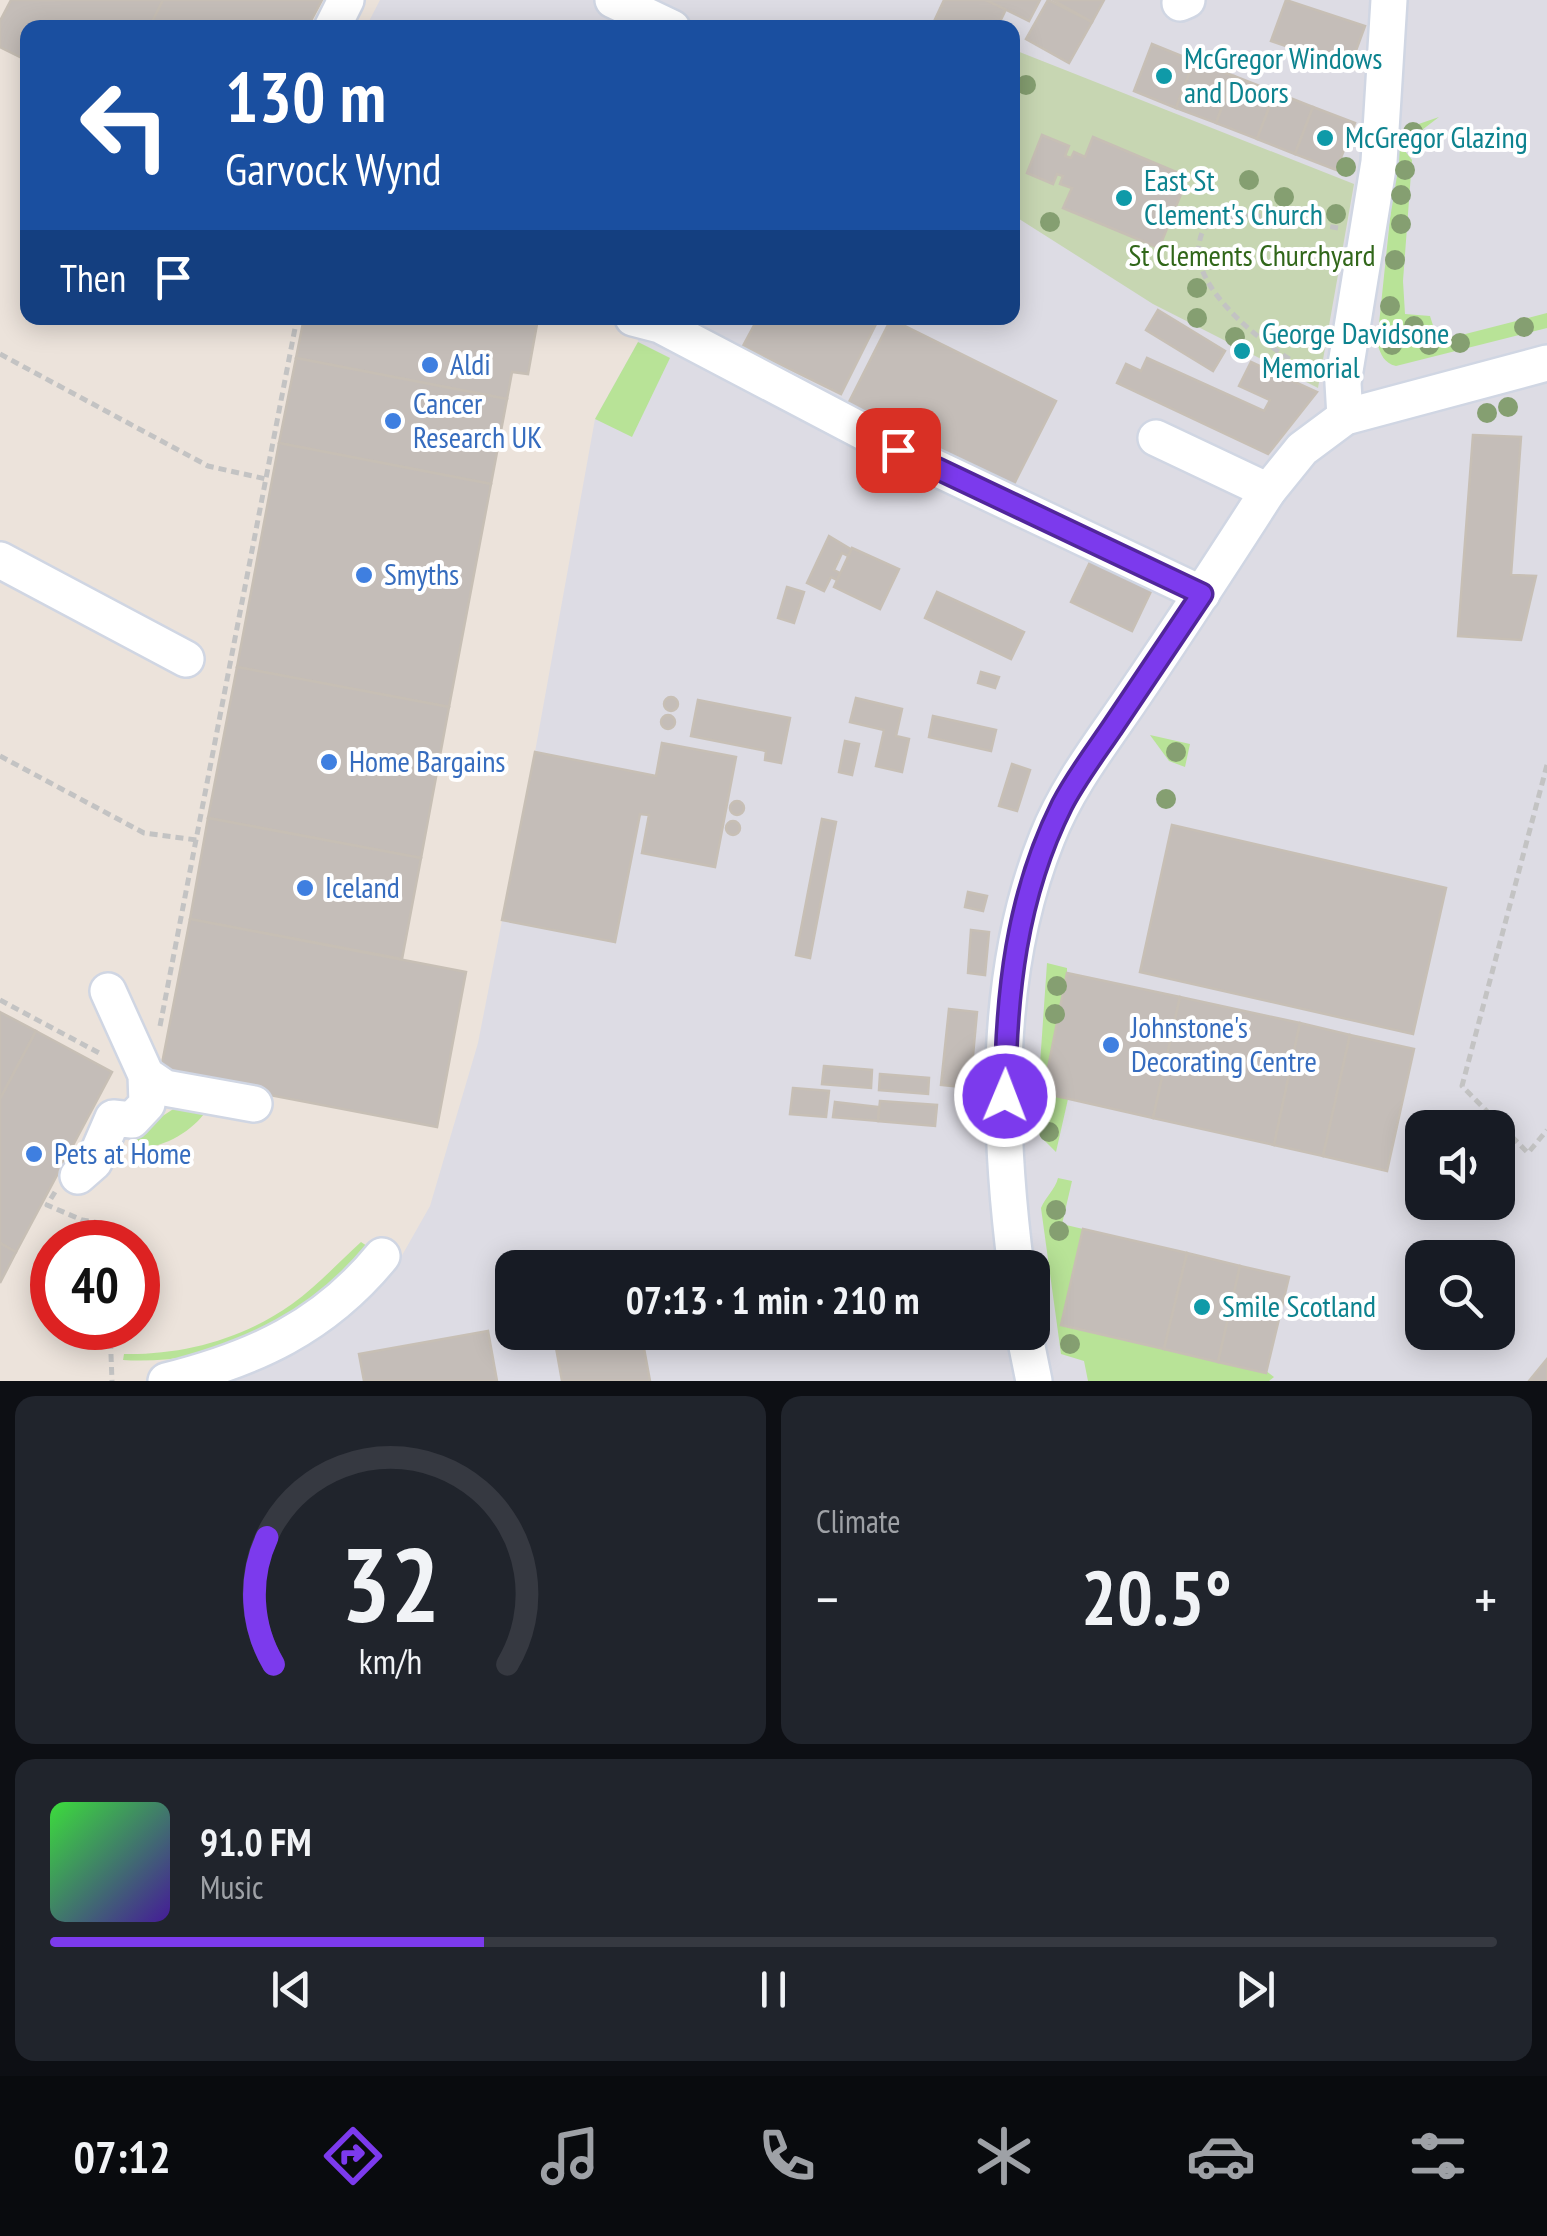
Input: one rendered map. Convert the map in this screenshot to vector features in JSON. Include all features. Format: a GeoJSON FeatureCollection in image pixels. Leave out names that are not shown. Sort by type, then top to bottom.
{"type":"FeatureCollection","features":[{"type":"Feature","properties":{"kind":"street"},"geometry":{"type":"LineString","coordinates":[[613,0],[655,20]]}},
{"type":"Feature","properties":{"kind":"street"},"geometry":{"type":"LineString","coordinates":[[1014,1250],[1006,1173],[1006,1036],[1016,945],[1030,886],[1064,800],[1268,491],[1344,400],[1379,162],[1389,0]]}},
{"type":"Feature","properties":{"kind":"street"},"geometry":{"type":"LineString","coordinates":[[662,325],[898,450],[1202,594]]}},
{"type":"Feature","properties":{"kind":"street"},"geometry":{"type":"LineString","coordinates":[[1344,400],[1547,363]]}},
{"type":"Feature","properties":{"kind":"street"},"geometry":{"type":"LineString","coordinates":[[1156,438],[1268,491]]}},
{"type":"Feature","properties":{"kind":"street"},"geometry":{"type":"LineString","coordinates":[[0,560],[186,659]]}},
{"type":"Feature","properties":{"kind":"street"},"geometry":{"type":"LineString","coordinates":[[78,1176],[94,1162],[113,1118],[132,1120],[147,1104],[146,1075],[108,991]]}},
{"type":"Feature","properties":{"kind":"street"},"geometry":{"type":"LineString","coordinates":[[146,1075],[165,1088],[254,1104]]}},
{"type":"Feature","properties":{"kind":"street"},"geometry":{"type":"LineString","coordinates":[[166,1381],[244,1356],[292,1334],[325,1314],[357,1286],[382,1256]]}},
{"type":"Feature","properties":{"kind":"street"},"geometry":{"type":"LineString","coordinates":[[1028,1350],[1034,1381]]}},
{"type":"Feature","properties":{"kind":"path"},"geometry":{"type":"LineString","coordinates":[[1344,400],[1242,322],[1202,270],[1197,255],[1200,236],[1215,221],[1261,216],[1368,234]]}},
{"type":"Feature","properties":{"kind":"path"},"geometry":{"type":"LineString","coordinates":[[159,1033],[296,325]]}},
{"type":"Feature","properties":{"kind":"path"},"geometry":{"type":"LineString","coordinates":[[0,354],[208,466],[266,480]]}},
{"type":"Feature","properties":{"kind":"path"},"geometry":{"type":"LineString","coordinates":[[0,756],[144,832],[196,840]]}},
{"type":"Feature","properties":{"kind":"path"},"geometry":{"type":"LineString","coordinates":[[1547,765],[1462,1086],[1528,1153],[1547,1130]]}},
{"type":"Feature","properties":{"kind":"path"},"geometry":{"type":"LineString","coordinates":[[109,1350],[112,1381]]}},
{"type":"Feature","properties":{"kind":"shaded area"},"geometry":{"type":"Polygon","coordinates":[[[380,0],[1547,0],[1547,1381],[219,1381],[278,1361],[335,1326],[396,1266],[430,1206],[478,1043],[595,419],[638,342],[637,325],[1020,325],[1020,20],[370,20],[380,0]]]}},
{"type":"Feature","properties":{"kind":"green space","name":"St Clements Churchyard"},"geometry":{"type":"Polygon","coordinates":[[[1020,52],[1354,184],[1318,388],[1153,304],[1020,219],[1020,52]],[[1042,135],[1027,173],[1053,183],[1057,174],[1063,176],[1061,184],[1072,188],[1064,208],[1158,248],[1188,178],[1094,137],[1085,157],[1074,152],[1071,158],[1065,156],[1068,146],[1042,135]]]}},
{"type":"Feature","properties":{"kind":"green space"},"geometry":{"type":"Polygon","coordinates":[[[1439,117],[1401,146],[1412,160],[1403,281],[1405,314],[1430,316],[1438,341],[1547,313],[1547,328],[1396,366],[1384,358],[1377,343],[1398,142],[1410,127],[1439,117]]]}},
{"type":"Feature","properties":{"kind":"green space"},"geometry":{"type":"Polygon","coordinates":[[[638,342],[670,358],[632,437],[595,419],[638,342]]]}},
{"type":"Feature","properties":{"kind":"green space"},"geometry":{"type":"Polygon","coordinates":[[[1150,735],[1190,744],[1185,767],[1169,761],[1150,735]]]}},
{"type":"Feature","properties":{"kind":"green space"},"geometry":{"type":"Polygon","coordinates":[[[1047,963],[1067,968],[1043,1093],[1068,1099],[1056,1152],[1042,1138],[1038,1093],[1047,963]]]}},
{"type":"Feature","properties":{"kind":"green space"},"geometry":{"type":"Polygon","coordinates":[[[181,1104],[207,1110],[193,1126],[174,1138],[154,1146],[133,1147],[135,1134],[181,1104]]]}},
{"type":"Feature","properties":{"kind":"green space"},"geometry":{"type":"Polygon","coordinates":[[[1058,1178],[1072,1181],[1062,1224],[1083,1229],[1274,1377],[1269,1381],[1088,1381],[1084,1361],[1061,1354],[1050,1250],[1047,1250],[1041,1208],[1058,1178]]]}},
{"type":"Feature","properties":{"kind":"green space"},"geometry":{"type":"Polygon","coordinates":[[[361,1242],[370,1248],[301,1311],[262,1334],[192,1356],[123,1360],[124,1354],[190,1348],[253,1327],[301,1297],[361,1242]]]}},
{"type":"Feature","properties":{"kind":"building"},"geometry":{"type":"Polygon","coordinates":[[[11,0],[163,0],[153,20],[20,20],[20,57],[0,47],[0,21],[11,0]]]}},
{"type":"Feature","properties":{"kind":"building"},"geometry":{"type":"Polygon","coordinates":[[[163,0],[322,0],[311,20],[153,20],[163,0]]]}},
{"type":"Feature","properties":{"kind":"building"},"geometry":{"type":"Polygon","coordinates":[[[944,0],[986,0],[1006,9],[1001,20],[935,20],[944,0]]]}},
{"type":"Feature","properties":{"kind":"building"},"geometry":{"type":"Polygon","coordinates":[[[986,0],[1040,0],[1029,21],[986,0]]]}},
{"type":"Feature","properties":{"kind":"building"},"geometry":{"type":"Polygon","coordinates":[[[1048,0],[1092,22],[1069,63],[1026,39],[1048,0]]]}},
{"type":"Feature","properties":{"kind":"building"},"geometry":{"type":"Polygon","coordinates":[[[1053,0],[1104,0],[1092,22],[1053,0]]]}},
{"type":"Feature","properties":{"kind":"building"},"geometry":{"type":"Polygon","coordinates":[[[1286,0],[1365,26],[1354,56],[1364,59],[1359,71],[1271,41],[1286,0]]]}},
{"type":"Feature","properties":{"kind":"building","name":"McGregor Windows and Doors"},"geometry":{"type":"Polygon","coordinates":[[[1152,44],[1194,61],[1176,108],[1134,91],[1152,44]]]}},
{"type":"Feature","properties":{"kind":"building"},"geometry":{"type":"Polygon","coordinates":[[[1194,61],[1234,76],[1216,123],[1176,108],[1194,61]]]}},
{"type":"Feature","properties":{"kind":"building"},"geometry":{"type":"Polygon","coordinates":[[[1234,76],[1275,92],[1257,139],[1216,123],[1234,76]]]}},
{"type":"Feature","properties":{"kind":"building"},"geometry":{"type":"Polygon","coordinates":[[[1275,92],[1313,107],[1295,154],[1257,139],[1275,92]]]}},
{"type":"Feature","properties":{"kind":"building","name":"McGregor Glazing"},"geometry":{"type":"Polygon","coordinates":[[[1313,107],[1355,123],[1336,170],[1295,154],[1313,107]]]}},
{"type":"Feature","properties":{"kind":"building","name":"East St Clement's Church"},"geometry":{"type":"Polygon","coordinates":[[[1042,135],[1069,146],[1065,156],[1071,158],[1074,152],[1085,157],[1093,137],[1188,177],[1159,248],[1063,208],[1072,188],[1060,184],[1063,176],[1057,174],[1053,184],[1027,173],[1042,135]]]}},
{"type":"Feature","properties":{"kind":"building"},"geometry":{"type":"Polygon","coordinates":[[[1158,310],[1225,351],[1213,371],[1146,330],[1158,310]]]}},
{"type":"Feature","properties":{"kind":"building","name":"Aldi"},"geometry":{"type":"Polygon","coordinates":[[[303,325],[537,325],[528,374],[512,372],[507,399],[296,358],[303,325]]]}},
{"type":"Feature","properties":{"kind":"building"},"geometry":{"type":"Polygon","coordinates":[[[754,325],[876,325],[841,394],[743,346],[754,325]]]}},
{"type":"Feature","properties":{"kind":"building"},"geometry":{"type":"Polygon","coordinates":[[[888,325],[903,325],[1056,401],[1012,488],[847,406],[888,325]]]}},
{"type":"Feature","properties":{"kind":"building","name":"Cancer Research UK"},"geometry":{"type":"Polygon","coordinates":[[[296,358],[507,399],[491,484],[279,443],[296,358]]]}},
{"type":"Feature","properties":{"kind":"building"},"geometry":{"type":"Polygon","coordinates":[[[1147,358],[1264,411],[1270,400],[1239,386],[1251,362],[1317,392],[1268,454],[1117,383],[1126,364],[1141,371],[1147,358]]]}},
{"type":"Feature","properties":{"kind":"building"},"geometry":{"type":"Polygon","coordinates":[[[1473,435],[1521,437],[1511,575],[1536,576],[1521,640],[1458,636],[1473,435]]]}},
{"type":"Feature","properties":{"kind":"building","name":"Smyths"},"geometry":{"type":"Polygon","coordinates":[[[279,443],[491,484],[449,707],[237,667],[279,443]]]}},
{"type":"Feature","properties":{"kind":"building"},"geometry":{"type":"Polygon","coordinates":[[[829,536],[852,550],[848,556],[842,553],[834,570],[840,573],[837,580],[831,577],[824,591],[807,583],[829,536]]]}},
{"type":"Feature","properties":{"kind":"building"},"geometry":{"type":"Polygon","coordinates":[[[852,548],[899,569],[880,609],[834,587],[852,548]]]}},
{"type":"Feature","properties":{"kind":"building"},"geometry":{"type":"Polygon","coordinates":[[[1092,558],[1153,587],[1132,631],[1071,602],[1092,558]]]}},
{"type":"Feature","properties":{"kind":"building"},"geometry":{"type":"Polygon","coordinates":[[[787,587],[804,592],[794,623],[778,618],[787,587]]]}},
{"type":"Feature","properties":{"kind":"building"},"geometry":{"type":"Polygon","coordinates":[[[937,592],[1024,632],[1011,659],[925,618],[937,592]]]}},
{"type":"Feature","properties":{"kind":"building","name":"Home Bargains"},"geometry":{"type":"Polygon","coordinates":[[[237,667],[449,707],[421,858],[208,818],[237,667]]]}},
{"type":"Feature","properties":{"kind":"building"},"geometry":{"type":"Polygon","coordinates":[[[981,672],[999,677],[995,688],[978,683],[981,672]]]}},
{"type":"Feature","properties":{"kind":"building"},"geometry":{"type":"Polygon","coordinates":[[[671,697],[678,704],[671,711],[664,704],[671,697]]]}},
{"type":"Feature","properties":{"kind":"building"},"geometry":{"type":"Polygon","coordinates":[[[856,698],[902,709],[896,736],[909,739],[902,772],[876,766],[884,730],[850,722],[856,698]]]}},
{"type":"Feature","properties":{"kind":"building"},"geometry":{"type":"Polygon","coordinates":[[[698,700],[790,718],[781,763],[765,760],[766,751],[691,736],[698,700]]]}},
{"type":"Feature","properties":{"kind":"building"},"geometry":{"type":"Polygon","coordinates":[[[668,715],[675,722],[668,729],[661,722],[668,715]]]}},
{"type":"Feature","properties":{"kind":"building"},"geometry":{"type":"Polygon","coordinates":[[[933,716],[996,730],[991,751],[929,737],[933,716]]]}},
{"type":"Feature","properties":{"kind":"building"},"geometry":{"type":"Polygon","coordinates":[[[845,741],[859,744],[852,775],[839,772],[845,741]]]}},
{"type":"Feature","properties":{"kind":"building"},"geometry":{"type":"Polygon","coordinates":[[[662,743],[736,757],[715,867],[642,853],[649,815],[640,814],[615,942],[502,920],[535,752],[656,776],[662,743]]]}},
{"type":"Feature","properties":{"kind":"building"},"geometry":{"type":"Polygon","coordinates":[[[1012,764],[1030,770],[1017,811],[999,806],[1012,764]]]}},
{"type":"Feature","properties":{"kind":"building"},"geometry":{"type":"Polygon","coordinates":[[[737,801],[744,808],[737,815],[730,808],[737,801]]]}},
{"type":"Feature","properties":{"kind":"building","name":"Iceland"},"geometry":{"type":"Polygon","coordinates":[[[208,818],[421,858],[402,959],[190,919],[208,818]]]}},
{"type":"Feature","properties":{"kind":"building"},"geometry":{"type":"Polygon","coordinates":[[[822,819],[836,822],[810,958],[796,955],[822,819]]]}},
{"type":"Feature","properties":{"kind":"building"},"geometry":{"type":"Polygon","coordinates":[[[733,821],[740,828],[733,835],[726,828],[733,821]]]}},
{"type":"Feature","properties":{"kind":"building"},"geometry":{"type":"Polygon","coordinates":[[[1172,825],[1446,888],[1413,1034],[1140,972],[1172,825]]]}},
{"type":"Feature","properties":{"kind":"building"},"geometry":{"type":"Polygon","coordinates":[[[968,892],[987,896],[983,911],[965,907],[968,892]]]}},
{"type":"Feature","properties":{"kind":"building"},"geometry":{"type":"Polygon","coordinates":[[[190,919],[466,972],[437,1127],[160,1074],[190,919]]]}},
{"type":"Feature","properties":{"kind":"building"},"geometry":{"type":"Polygon","coordinates":[[[971,930],[989,932],[985,975],[968,973],[971,930]]]}},
{"type":"Feature","properties":{"kind":"building","name":"Johnstone's Decorating Centre"},"geometry":{"type":"Polygon","coordinates":[[[1067,973],[1180,997],[1153,1118],[1043,1093],[1067,973]]]}},
{"type":"Feature","properties":{"kind":"building"},"geometry":{"type":"Polygon","coordinates":[[[1180,997],[1300,1023],[1274,1145],[1153,1118],[1180,997]]]}},
{"type":"Feature","properties":{"kind":"building"},"geometry":{"type":"Polygon","coordinates":[[[949,1009],[977,1012],[970,1088],[941,1085],[949,1009]]]}},
{"type":"Feature","properties":{"kind":"building"},"geometry":{"type":"Polygon","coordinates":[[[0,1012],[36,1031],[0,1099],[0,1012]]]}},
{"type":"Feature","properties":{"kind":"building"},"geometry":{"type":"Polygon","coordinates":[[[1300,1023],[1350,1035],[1323,1156],[1274,1145],[1300,1023]]]}},
{"type":"Feature","properties":{"kind":"building","name":"Pets at Home"},"geometry":{"type":"Polygon","coordinates":[[[36,1031],[112,1072],[16,1252],[0,1243],[0,1099],[36,1031]]]}},
{"type":"Feature","properties":{"kind":"building"},"geometry":{"type":"Polygon","coordinates":[[[1350,1035],[1414,1049],[1387,1171],[1323,1156],[1350,1035]]]}},
{"type":"Feature","properties":{"kind":"building"},"geometry":{"type":"Polygon","coordinates":[[[824,1066],[872,1070],[871,1088],[822,1084],[824,1066]]]}},
{"type":"Feature","properties":{"kind":"building"},"geometry":{"type":"Polygon","coordinates":[[[880,1074],[929,1078],[928,1094],[879,1090],[880,1074]]]}},
{"type":"Feature","properties":{"kind":"building"},"geometry":{"type":"Polygon","coordinates":[[[793,1088],[829,1091],[826,1117],[790,1114],[793,1088]]]}},
{"type":"Feature","properties":{"kind":"building"},"geometry":{"type":"Polygon","coordinates":[[[880,1101],[937,1105],[935,1126],[878,1121],[880,1101]]]}},
{"type":"Feature","properties":{"kind":"building"},"geometry":{"type":"Polygon","coordinates":[[[835,1102],[879,1107],[878,1121],[833,1117],[835,1102]]]}},
{"type":"Feature","properties":{"kind":"building"},"geometry":{"type":"Polygon","coordinates":[[[1083,1229],[1187,1253],[1164,1349],[1061,1325],[1083,1229]]]}},
{"type":"Feature","properties":{"kind":"building"},"geometry":{"type":"Polygon","coordinates":[[[0,1243],[16,1252],[0,1283],[0,1243]]]}},
{"type":"Feature","properties":{"kind":"building","name":"Smile Scotland"},"geometry":{"type":"Polygon","coordinates":[[[1187,1253],[1240,1266],[1218,1362],[1164,1349],[1187,1253]]]}},
{"type":"Feature","properties":{"kind":"building"},"geometry":{"type":"Polygon","coordinates":[[[1240,1266],[1289,1277],[1266,1373],[1218,1362],[1240,1266]]]}},
{"type":"Feature","properties":{"kind":"building"},"geometry":{"type":"Polygon","coordinates":[[[488,1331],[497,1381],[364,1381],[359,1354],[488,1331]]]}},
{"type":"Feature","properties":{"kind":"building"},"geometry":{"type":"Polygon","coordinates":[[[556,1350],[644,1350],[650,1381],[562,1381],[556,1350]]]}},
{"type":"Feature","properties":{"kind":"building"},"geometry":{"type":"Polygon","coordinates":[[[1547,1359],[1547,1381],[1529,1381],[1547,1359]]]}},
{"type":"Feature","properties":{"kind":"place","name":"McGregor Windows and Doors"},"geometry":{"type":"Point","coordinates":[1164,76]}},
{"type":"Feature","properties":{"kind":"place","name":"McGregor Glazing"},"geometry":{"type":"Point","coordinates":[1325,138]}},
{"type":"Feature","properties":{"kind":"place","name":"East St Clement's Church"},"geometry":{"type":"Point","coordinates":[1124,198]}},
{"type":"Feature","properties":{"kind":"place","name":"George Davidsone Memorial"},"geometry":{"type":"Point","coordinates":[1242,351]}},
{"type":"Feature","properties":{"kind":"place","name":"Aldi"},"geometry":{"type":"Point","coordinates":[430,365]}},
{"type":"Feature","properties":{"kind":"place","name":"Cancer Research UK"},"geometry":{"type":"Point","coordinates":[393,421]}},
{"type":"Feature","properties":{"kind":"place","name":"Smyths"},"geometry":{"type":"Point","coordinates":[364,575]}},
{"type":"Feature","properties":{"kind":"place","name":"Home Bargains"},"geometry":{"type":"Point","coordinates":[329,762]}},
{"type":"Feature","properties":{"kind":"place","name":"Iceland"},"geometry":{"type":"Point","coordinates":[305,888]}},
{"type":"Feature","properties":{"kind":"place","name":"Johnstone's Decorating Centre"},"geometry":{"type":"Point","coordinates":[1111,1045]}},
{"type":"Feature","properties":{"kind":"place","name":"Pets at Home"},"geometry":{"type":"Point","coordinates":[34,1154]}},
{"type":"Feature","properties":{"kind":"place","name":"Smile Scotland"},"geometry":{"type":"Point","coordinates":[1202,1307]}},
{"type":"Feature","properties":{"kind":"route"},"geometry":{"type":"LineString","coordinates":[[898,450],[1202,594],[1064,800],[1047,838],[1016,945],[1006,1036],[1005,1096]]}}]}
